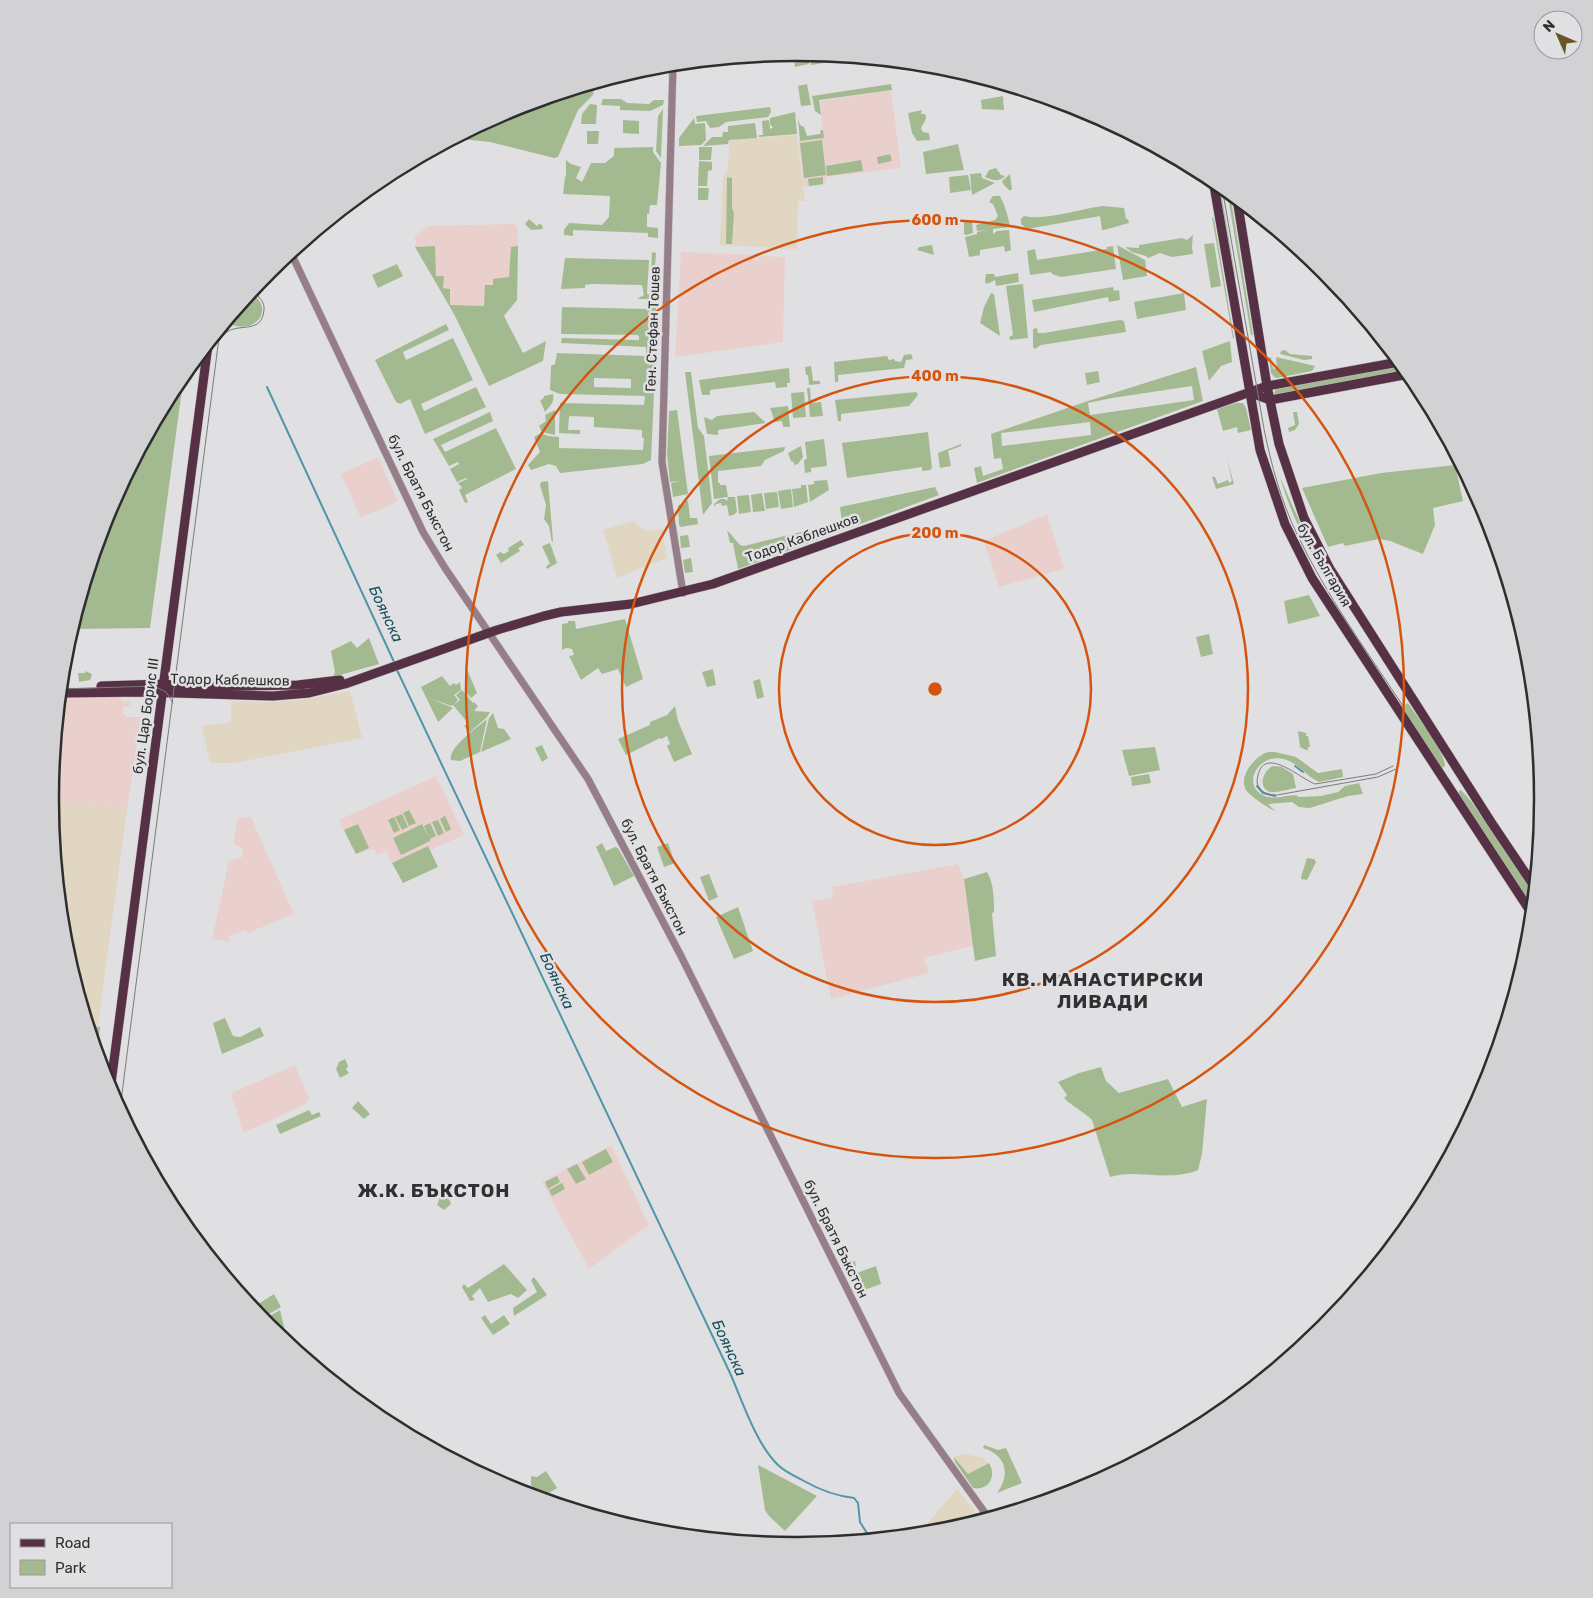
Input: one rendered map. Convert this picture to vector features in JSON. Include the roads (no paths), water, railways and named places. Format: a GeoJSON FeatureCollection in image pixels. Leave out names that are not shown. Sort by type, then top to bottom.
{"type":"FeatureCollection","features":[{"type":"Feature","properties":{"kind":"main road","name":"бул. България"},"geometry":{"type":"LineString","coordinates":[[1215,192],[1260,450],[1285,524],[1312,578],[1526,905]]}},
{"type":"Feature","properties":{"kind":"main road","name":"бул. България"},"geometry":{"type":"LineString","coordinates":[[1239,209],[1267,386],[1279,444],[1304,518],[1330,569],[1530,879]]}},
{"type":"Feature","properties":{"kind":"main road","name":"бул. Цар Борис III"},"geometry":{"type":"LineString","coordinates":[[112,1074],[207,356]]}},
{"type":"Feature","properties":{"kind":"main road","name":"Тодор Каблешков"},"geometry":{"type":"LineString","coordinates":[[163,688],[298,685],[356,680],[490,633],[561,612],[632,604],[683,593],[747,573],[1267,386],[1391,363]]}},
{"type":"Feature","properties":{"kind":"main road"},"geometry":{"type":"LineString","coordinates":[[1249,392],[1270,400],[1400,376]]}},
{"type":"Feature","properties":{"kind":"main road"},"geometry":{"type":"LineString","coordinates":[[68,687],[163,688]]}},
{"type":"Feature","properties":{"kind":"main road"},"geometry":{"type":"LineString","coordinates":[[67,693],[163,688]]}},
{"type":"Feature","properties":{"kind":"street","name":"Ген. Стефан Тошев"},"geometry":{"type":"LineString","coordinates":[[673,72],[662,462],[683,593]]}},
{"type":"Feature","properties":{"kind":"street","name":"бул. Братя Бъкстон"},"geometry":{"type":"LineString","coordinates":[[294,259],[424,532],[445,568],[583,771],[602,804],[681,956],[899,1393],[985,1513]]}},
{"type":"Feature","properties":{"kind":"waterway","name":"Боянска"},"geometry":{"type":"LineString","coordinates":[[267,387],[395,664]]}},
{"type":"Feature","properties":{"kind":"waterway","name":"Боянска"},"geometry":{"type":"LineString","coordinates":[[396,668],[730,1373],[756,1434],[770,1456],[784,1470],[822,1490],[854,1498],[858,1503],[860,1522],[867,1533]]}},
{"type":"Feature","properties":{"kind":"waterway"},"geometry":{"type":"LineString","coordinates":[[1295,766],[1303,772]]}},
{"type":"Feature","properties":{"kind":"waterway"},"geometry":{"type":"LineString","coordinates":[[1257,786],[1263,793],[1275,796]]}},
{"type":"Feature","properties":{"kind":"tram line"},"geometry":{"type":"LineString","coordinates":[[1224,199],[1264,429],[1281,496],[1308,557],[1347,622],[1403,706]]}},
{"type":"Feature","properties":{"kind":"tram line"},"geometry":{"type":"LineString","coordinates":[[219,341],[232,329],[250,327],[259,322],[264,310],[264,304],[258,296]]}},
{"type":"Feature","properties":{"kind":"tram line"},"geometry":{"type":"LineString","coordinates":[[122,1096],[219,341]]}},
{"type":"Feature","properties":{"kind":"tram line"},"geometry":{"type":"LineString","coordinates":[[67,689],[154,686],[166,692],[173,703]]}},
{"type":"Feature","properties":{"kind":"tram line"},"geometry":{"type":"LineString","coordinates":[[1393,766],[1376,774],[1315,784],[1281,765],[1272,763],[1265,764],[1260,770],[1257,782],[1264,792],[1277,795],[1378,777],[1396,769]]}},
{"type":"Feature","properties":{"kind":"district","name":"КВ. МАНАСТИРСКИ ЛИВАДИ"},"geometry":{"type":"Point","coordinates":[1103,990]}},
{"type":"Feature","properties":{"kind":"district","name":"Ж.К. БЪКСТОН"},"geometry":{"type":"Point","coordinates":[434,1190]}}]}
